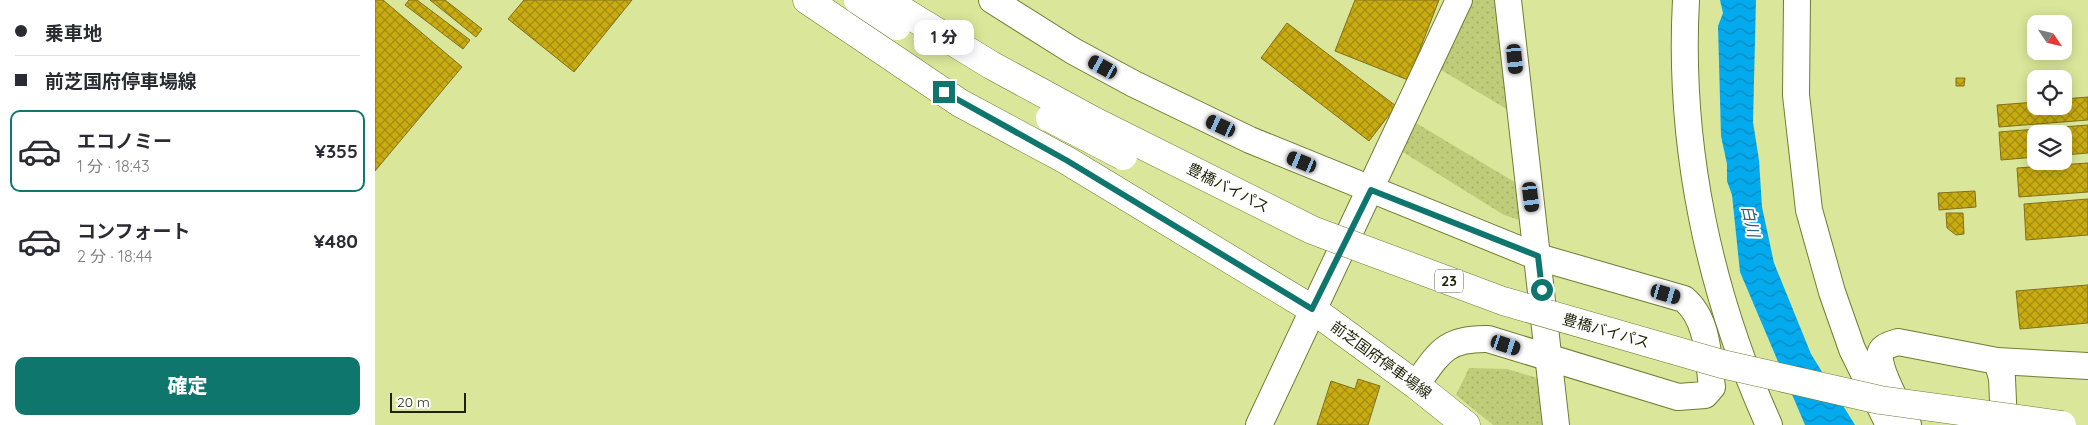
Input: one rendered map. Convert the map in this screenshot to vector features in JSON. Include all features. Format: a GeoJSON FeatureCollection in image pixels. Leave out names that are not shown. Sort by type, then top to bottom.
{"type":"FeatureCollection","features":[{"type":"Feature","properties":{"kind":"main road","name":"前芝国府停車場線"},"geometry":{"type":"LineString","coordinates":[[807,0],[960,103],[1066,160],[1312,309],[1416,385],[1466,425]]}},
{"type":"Feature","properties":{"kind":"main road","name":"豊橋バイパス"},"geometry":{"type":"LineString","coordinates":[[858,0],[978,77],[1085,138],[1305,246],[1497,318],[1705,377],[1872,414],[1950,425]]}},
{"type":"Feature","properties":{"kind":"main road","name":"豊橋バイパス"},"geometry":{"type":"LineString","coordinates":[[885,0],[991,65],[1094,121],[1312,230],[1503,301],[1722,364],[1880,400],[2062,425]]}},
{"type":"Feature","properties":{"kind":"street"},"geometry":{"type":"LineString","coordinates":[[992,0],[1073,51],[1134,84],[1250,140],[1538,256],[1684,299],[1694,307],[1703,327],[1713,388],[1705,395],[1678,398],[1488,338],[1470,338],[1440,352],[1416,385]]}},
{"type":"Feature","properties":{"kind":"street"},"geometry":{"type":"LineString","coordinates":[[1259,425],[1459,0]]}},
{"type":"Feature","properties":{"kind":"street"},"geometry":{"type":"LineString","coordinates":[[1508,0],[1556,425]]}},
{"type":"Feature","properties":{"kind":"street"},"geometry":{"type":"LineString","coordinates":[[1685,0],[1685,96],[1693,172],[1704,230],[1721,296],[1735,338],[1769,425]]}},
{"type":"Feature","properties":{"kind":"street"},"geometry":{"type":"LineString","coordinates":[[1797,0],[1796,95],[1809,210],[1832,292],[1852,350],[1889,425]]}},
{"type":"Feature","properties":{"kind":"street"},"geometry":{"type":"LineString","coordinates":[[1908,425],[1881,365],[1880,354],[1885,346],[1897,342],[1997,361],[2088,366]]}},
{"type":"Feature","properties":{"kind":"street"},"geometry":{"type":"LineString","coordinates":[[1997,361],[2002,378],[2004,425]]}},
{"type":"Feature","properties":{"kind":"green space"},"geometry":{"type":"Polygon","coordinates":[[[1466,0],[1501,0],[1515,114],[1436,67],[1466,0]]]}},
{"type":"Feature","properties":{"kind":"green space"},"geometry":{"type":"Polygon","coordinates":[[[1411,120],[1523,187],[1528,223],[1504,215],[1398,149],[1411,120]]]}},
{"type":"Feature","properties":{"kind":"green space"},"geometry":{"type":"Polygon","coordinates":[[[1469,368],[1507,369],[1544,380],[1549,425],[1493,425],[1456,395],[1469,368]]]}},
{"type":"Feature","properties":{"kind":"water","name":"白川"},"geometry":{"type":"Polygon","coordinates":[[[1720,0],[1756,0],[1753,122],[1759,160],[1762,207],[1774,263],[1811,354],[1855,425],[1805,425],[1740,272],[1732,195],[1727,181],[1727,164],[1721,136],[1718,26],[1723,13],[1720,0]]]}},
{"type":"Feature","properties":{"kind":"building"},"geometry":{"type":"Polygon","coordinates":[[[375,0],[383,0],[462,67],[375,171],[375,0]]]}},
{"type":"Feature","properties":{"kind":"building"},"geometry":{"type":"Polygon","coordinates":[[[409,0],[417,0],[470,40],[463,49],[405,5],[409,0]]]}},
{"type":"Feature","properties":{"kind":"building"},"geometry":{"type":"Polygon","coordinates":[[[430,0],[445,0],[482,29],[476,37],[430,0]]]}},
{"type":"Feature","properties":{"kind":"building"},"geometry":{"type":"Polygon","coordinates":[[[524,0],[632,0],[574,72],[508,19],[524,0]]]}},
{"type":"Feature","properties":{"kind":"building"},"geometry":{"type":"Polygon","coordinates":[[[1355,0],[1439,0],[1408,80],[1335,51],[1355,0]]]}},
{"type":"Feature","properties":{"kind":"building"},"geometry":{"type":"Polygon","coordinates":[[[1287,23],[1396,106],[1369,141],[1261,58],[1287,23]]]}},
{"type":"Feature","properties":{"kind":"building"},"geometry":{"type":"Polygon","coordinates":[[[1956,78],[1965,78],[1964,86],[1956,86],[1956,78]]]}},
{"type":"Feature","properties":{"kind":"building"},"geometry":{"type":"Polygon","coordinates":[[[2088,97],[2088,120],[1999,127],[1997,105],[2027,103],[2027,115],[2072,115],[2072,98],[2088,97]]]}},
{"type":"Feature","properties":{"kind":"building"},"geometry":{"type":"Polygon","coordinates":[[[2088,125],[2088,153],[2072,154],[2072,126],[2088,125]]]}},
{"type":"Feature","properties":{"kind":"building"},"geometry":{"type":"Polygon","coordinates":[[[2027,130],[2027,158],[2001,160],[1999,132],[2027,130]]]}},
{"type":"Feature","properties":{"kind":"building"},"geometry":{"type":"Polygon","coordinates":[[[2088,163],[2088,192],[2019,197],[2017,168],[2027,167],[2027,170],[2072,170],[2072,164],[2088,163]]]}},
{"type":"Feature","properties":{"kind":"building"},"geometry":{"type":"Polygon","coordinates":[[[1975,191],[1976,207],[1939,210],[1938,193],[1975,191]]]}},
{"type":"Feature","properties":{"kind":"building"},"geometry":{"type":"Polygon","coordinates":[[[2088,199],[2088,235],[2026,240],[2024,204],[2088,199]]]}},
{"type":"Feature","properties":{"kind":"building"},"geometry":{"type":"Polygon","coordinates":[[[1946,213],[1963,213],[1964,234],[1956,235],[1947,228],[1946,213]]]}},
{"type":"Feature","properties":{"kind":"building"},"geometry":{"type":"Polygon","coordinates":[[[2088,285],[2088,323],[2020,329],[2016,291],[2088,285]]]}},
{"type":"Feature","properties":{"kind":"building"},"geometry":{"type":"Polygon","coordinates":[[[1358,379],[1380,386],[1368,425],[1317,425],[1331,381],[1355,389],[1358,379]]]}},
{"type":"Feature","properties":{"kind":"route"},"geometry":{"type":"LineString","coordinates":[[944,92],[960,103],[1066,160],[1251,274],[1312,309],[1371,190],[1538,256],[1542,290]]}}]}
